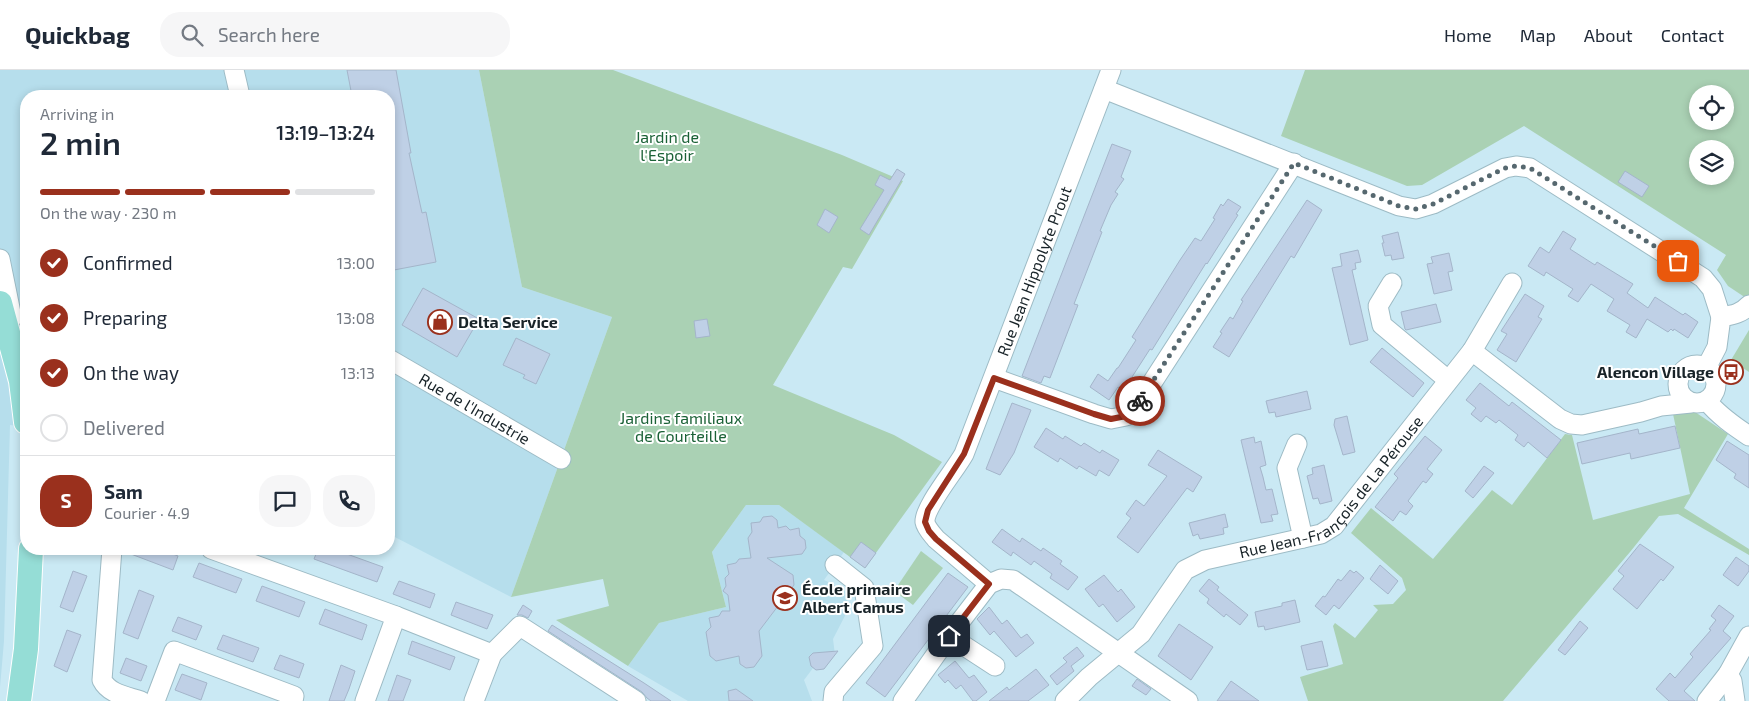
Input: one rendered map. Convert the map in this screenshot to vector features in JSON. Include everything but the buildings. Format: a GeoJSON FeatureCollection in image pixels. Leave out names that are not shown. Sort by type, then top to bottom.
{"type":"FeatureCollection","features":[{"type":"Feature","properties":{"kind":"main road"},"geometry":{"type":"LineString","coordinates":[[0,302],[20,377]]}},
{"type":"Feature","properties":{"kind":"main road"},"geometry":{"type":"LineString","coordinates":[[19,701],[26,649],[31,555]]}},
{"type":"Feature","properties":{"kind":"street"},"geometry":{"type":"LineString","coordinates":[[234,70],[239,90]]}},
{"type":"Feature","properties":{"kind":"street","name":"Rue Jean Hippolyte Prout"},"geometry":{"type":"LineString","coordinates":[[995,581],[936,539],[929,531],[925,522],[931,505],[964,454],[1112,70]]}},
{"type":"Feature","properties":{"kind":"street"},"geometry":{"type":"LineString","coordinates":[[1104,89],[1399,206],[1416,209],[1433,204],[1505,168],[1516,166],[1530,168],[1704,278],[1712,289],[1721,317],[1717,347],[1706,368]]}},
{"type":"Feature","properties":{"kind":"street"},"geometry":{"type":"LineString","coordinates":[[994,378],[1111,419],[1126,416],[1137,406],[1294,163]]}},
{"type":"Feature","properties":{"kind":"street"},"geometry":{"type":"LineString","coordinates":[[0,259],[10,305],[20,374]]}},
{"type":"Feature","properties":{"kind":"street","name":"Rue Jean-François de La Pérouse"},"geometry":{"type":"LineString","coordinates":[[1065,701],[1089,677],[1141,634],[1185,570],[1205,560],[1322,534],[1334,526],[1472,351],[1512,283]]}},
{"type":"Feature","properties":{"kind":"street"},"geometry":{"type":"LineString","coordinates":[[1392,284],[1378,306],[1382,325],[1448,380]]}},
{"type":"Feature","properties":{"kind":"street"},"geometry":{"type":"LineString","coordinates":[[1721,317],[1735,314],[1744,310],[1749,305]]}},
{"type":"Feature","properties":{"kind":"street"},"geometry":{"type":"LineString","coordinates":[[1472,351],[1560,419],[1571,424],[1582,425],[1661,406],[1699,402],[1713,394],[1716,387],[1712,372],[1706,368],[1692,366],[1686,368],[1678,380],[1680,394],[1685,400],[1699,402],[1713,409],[1749,436]]}},
{"type":"Feature","properties":{"kind":"street","name":"Rue de l'Industrie"},"geometry":{"type":"LineString","coordinates":[[395,362],[561,459]]}},
{"type":"Feature","properties":{"kind":"street"},"geometry":{"type":"LineString","coordinates":[[1661,406],[1678,388]]}},
{"type":"Feature","properties":{"kind":"street"},"geometry":{"type":"LineString","coordinates":[[1297,444],[1287,468],[1303,538]]}},
{"type":"Feature","properties":{"kind":"street"},"geometry":{"type":"LineString","coordinates":[[112,555],[102,680],[106,687],[116,693],[141,701]]}},
{"type":"Feature","properties":{"kind":"street"},"geometry":{"type":"LineString","coordinates":[[228,555],[396,616],[492,654]]}},
{"type":"Feature","properties":{"kind":"street"},"geometry":{"type":"LineString","coordinates":[[833,701],[834,692],[873,646],[864,588],[835,565]]}},
{"type":"Feature","properties":{"kind":"street"},"geometry":{"type":"LineString","coordinates":[[903,701],[949,636],[995,581],[1013,580],[1188,701]]}},
{"type":"Feature","properties":{"kind":"street"},"geometry":{"type":"LineString","coordinates":[[365,701],[396,616]]}},
{"type":"Feature","properties":{"kind":"street"},"geometry":{"type":"LineString","coordinates":[[474,701],[492,654],[520,626],[636,701]]}},
{"type":"Feature","properties":{"kind":"street"},"geometry":{"type":"LineString","coordinates":[[949,636],[995,666]]}},
{"type":"Feature","properties":{"kind":"street"},"geometry":{"type":"LineString","coordinates":[[1707,701],[1728,674],[1749,636]]}},
{"type":"Feature","properties":{"kind":"street"},"geometry":{"type":"LineString","coordinates":[[155,701],[174,651],[294,696],[293,701]]}},
{"type":"Feature","properties":{"kind":"street"},"geometry":{"type":"LineString","coordinates":[[1728,674],[1732,681],[1735,701]]}},
{"type":"Feature","properties":{"kind":"shaded area"},"geometry":{"type":"Polygon","coordinates":[[[0,70],[479,70],[522,287],[612,317],[511,597],[395,537],[395,90],[20,90],[20,426],[10,425],[4,641],[0,687],[0,70]]]}},
{"type":"Feature","properties":{"kind":"shaded area","name":"École primaire Albert Camus"},"geometry":{"type":"Polygon","coordinates":[[[746,505],[779,505],[844,552],[824,580],[845,590],[849,608],[833,639],[835,655],[824,669],[816,670],[813,668],[804,680],[812,701],[688,701],[628,666],[659,623],[726,607],[712,552],[746,505]]]}},
{"type":"Feature","properties":{"kind":"green space","name":"Jardins familiaux de Courteille"},"geometry":{"type":"Polygon","coordinates":[[[479,70],[613,70],[842,155],[903,181],[852,269],[843,267],[773,385],[894,435],[942,462],[865,568],[779,505],[746,505],[712,552],[726,607],[659,623],[628,666],[556,620],[609,606],[603,579],[511,597],[612,317],[522,287],[479,70]]]}},
{"type":"Feature","properties":{"kind":"green space"},"geometry":{"type":"Polygon","coordinates":[[[1305,70],[1749,70],[1749,300],[1728,286],[1717,270],[1726,255],[1524,126],[1422,185],[1407,186],[1281,136],[1305,70]]]}},
{"type":"Feature","properties":{"kind":"green space"},"geometry":{"type":"Polygon","coordinates":[[[1749,330],[1749,372],[1731,360],[1749,330]]]}},
{"type":"Feature","properties":{"kind":"green space"},"geometry":{"type":"Polygon","coordinates":[[[1692,410],[1728,434],[1684,508],[1749,549],[1749,555],[1678,514],[1659,516],[1503,701],[1308,701],[1300,677],[1343,664],[1333,626],[1335,623],[1355,638],[1378,610],[1373,605],[1393,604],[1406,590],[1402,578],[1351,533],[1371,508],[1433,559],[1492,490],[1512,505],[1565,434],[1572,435],[1593,520],[1690,494],[1673,414],[1692,410]]]}},
{"type":"Feature","properties":{"kind":"green space"},"geometry":{"type":"Polygon","coordinates":[[[921,551],[943,568],[913,605],[894,591],[921,551]]]}},
{"type":"Feature","properties":{"kind":"way so far"},"geometry":{"type":"LineString","coordinates":[[1140,401],[1294,163],[1399,206],[1416,209],[1433,204],[1505,168],[1516,166],[1530,168],[1678,261]]}},
{"type":"Feature","properties":{"kind":"place","name":"Delta Service"},"geometry":{"type":"Point","coordinates":[440,322]}},
{"type":"Feature","properties":{"kind":"place","name":"Alencon Village"},"geometry":{"type":"Point","coordinates":[1731,372]}},
{"type":"Feature","properties":{"kind":"place","name":"École primaire Albert Camus"},"geometry":{"type":"Point","coordinates":[785,598]}},
{"type":"Feature","properties":{"kind":"route"},"geometry":{"type":"LineString","coordinates":[[949,636],[989,584],[936,539],[929,531],[925,522],[928,510],[964,454],[994,378],[1111,419],[1126,416],[1140,401]]}},
{"type":"Feature","properties":{"kind":"park label","name":"Jardin de l'Espoir"},"geometry":{"type":"Point","coordinates":[667,146]}}]}
